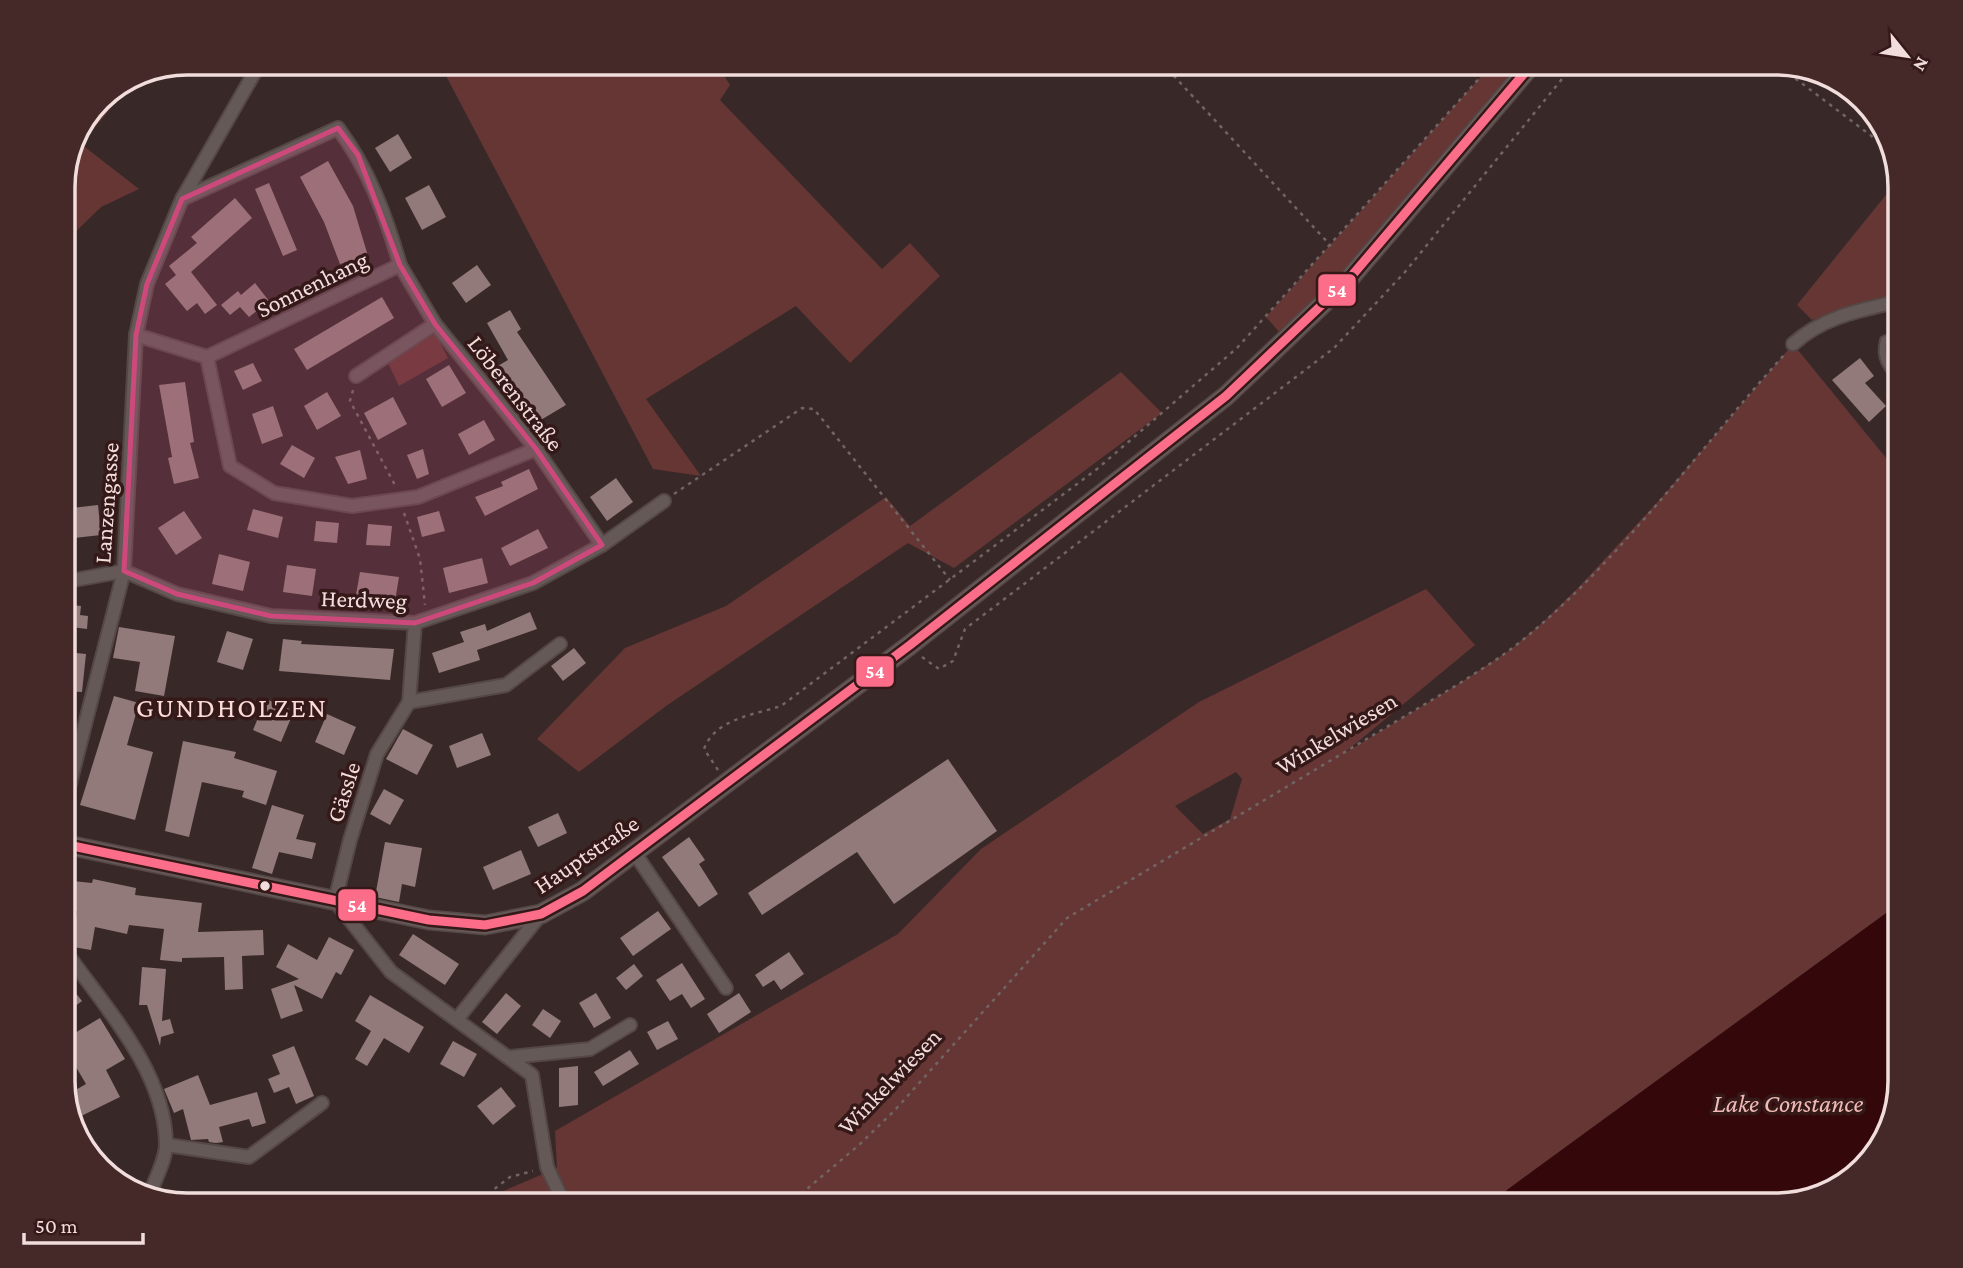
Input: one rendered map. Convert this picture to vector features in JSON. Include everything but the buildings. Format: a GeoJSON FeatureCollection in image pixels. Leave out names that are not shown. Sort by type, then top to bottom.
{"type":"FeatureCollection","features":[{"type":"Feature","properties":{"kind":"main road","name":"Hauptstraße"},"geometry":{"type":"LineString","coordinates":[[75,847],[429,920],[485,925],[541,914],[583,891],[813,719],[1226,396],[1349,279],[1523,75]]}},
{"type":"Feature","properties":{"kind":"street","name":"Lanzengasse"},"geometry":{"type":"LineString","coordinates":[[75,764],[124,571],[136,335],[148,284],[182,199],[253,75]]}},
{"type":"Feature","properties":{"kind":"street","name":"Sonnenhang"},"geometry":{"type":"LineString","coordinates":[[182,199],[338,128],[358,155],[387,220],[400,265],[207,357]]}},
{"type":"Feature","properties":{"kind":"street","name":"Löberenstraße"},"geometry":{"type":"LineString","coordinates":[[400,265],[435,324],[536,449],[602,545]]}},
{"type":"Feature","properties":{"kind":"street"},"geometry":{"type":"LineString","coordinates":[[1793,344],[1821,323],[1844,314],[1888,304]]}},
{"type":"Feature","properties":{"kind":"street"},"geometry":{"type":"LineString","coordinates":[[356,376],[435,324]]}},
{"type":"Feature","properties":{"kind":"street"},"geometry":{"type":"LineString","coordinates":[[136,335],[207,357],[230,466],[274,493],[352,506],[418,496],[536,449]]}},
{"type":"Feature","properties":{"kind":"street","name":"Herdweg"},"geometry":{"type":"LineString","coordinates":[[124,571],[177,594],[271,616],[415,623],[533,583],[602,545],[664,501]]}},
{"type":"Feature","properties":{"kind":"street"},"geometry":{"type":"LineString","coordinates":[[75,580],[124,571]]}},
{"type":"Feature","properties":{"kind":"street","name":"Gässle"},"geometry":{"type":"LineString","coordinates":[[335,901],[350,840],[377,754],[409,702],[415,623]]}},
{"type":"Feature","properties":{"kind":"street"},"geometry":{"type":"LineString","coordinates":[[409,702],[506,685],[560,644]]}},
{"type":"Feature","properties":{"kind":"street"},"geometry":{"type":"LineString","coordinates":[[634,852],[726,988]]}},
{"type":"Feature","properties":{"kind":"street"},"geometry":{"type":"LineString","coordinates":[[335,901],[391,972],[427,1000],[458,1018],[532,1075],[547,1167],[559,1193]]}},
{"type":"Feature","properties":{"kind":"street"},"geometry":{"type":"LineString","coordinates":[[458,1018],[541,914]]}},
{"type":"Feature","properties":{"kind":"street"},"geometry":{"type":"LineString","coordinates":[[75,965],[131,1044],[159,1098],[167,1145],[152,1187]]}},
{"type":"Feature","properties":{"kind":"street"},"geometry":{"type":"LineString","coordinates":[[510,1057],[590,1049],[630,1025]]}},
{"type":"Feature","properties":{"kind":"street"},"geometry":{"type":"LineString","coordinates":[[167,1145],[249,1157],[322,1103]]}},
{"type":"Feature","properties":{"kind":"lane"},"geometry":{"type":"LineString","coordinates":[[1888,338],[1884,340],[1882,349],[1882,360],[1888,368]]}},
{"type":"Feature","properties":{"kind":"path"},"geometry":{"type":"LineString","coordinates":[[1173,75],[1331,246]]}},
{"type":"Feature","properties":{"kind":"path"},"geometry":{"type":"LineString","coordinates":[[726,783],[704,749],[709,735],[721,726],[781,706],[1097,469],[1237,348],[1482,75]]}},
{"type":"Feature","properties":{"kind":"path"},"geometry":{"type":"LineString","coordinates":[[1793,76],[1877,140]]}},
{"type":"Feature","properties":{"kind":"path","name":"Winkelwiesen"},"geometry":{"type":"LineString","coordinates":[[802,1193],[895,1110],[1067,918],[1457,685],[1510,650],[1542,623],[1580,587],[1663,496],[1793,344]]}},
{"type":"Feature","properties":{"kind":"path"},"geometry":{"type":"LineString","coordinates":[[664,501],[802,408],[814,409],[950,580]]}},
{"type":"Feature","properties":{"kind":"path"},"geometry":{"type":"LineString","coordinates":[[493,1193],[493,1190],[510,1177],[547,1167]]}},
{"type":"Feature","properties":{"kind":"highlighted area"},"geometry":{"type":"Polygon","coordinates":[[[338,128],[358,155],[400,265],[435,324],[536,449],[602,545],[533,583],[415,623],[271,616],[177,594],[124,571],[136,335],[147,284],[182,199],[338,128]]]}},
{"type":"Feature","properties":{"kind":"shaded area"},"geometry":{"type":"Polygon","coordinates":[[[446,75],[724,75],[730,85],[720,100],[882,269],[910,243],[940,276],[850,363],[796,306],[646,399],[701,476],[653,469],[446,75]]]}},
{"type":"Feature","properties":{"kind":"shaded area"},"geometry":{"type":"Polygon","coordinates":[[[1482,75],[1522,75],[1286,340],[1266,317],[1482,75]]]}},
{"type":"Feature","properties":{"kind":"shaded area"},"geometry":{"type":"Polygon","coordinates":[[[118,100],[89,134],[108,108],[118,100]]]}},
{"type":"Feature","properties":{"kind":"shaded area"},"geometry":{"type":"Polygon","coordinates":[[[83,146],[139,189],[101,207],[75,232],[75,180],[83,146]]]}},
{"type":"Feature","properties":{"kind":"shaded area"},"geometry":{"type":"Polygon","coordinates":[[[1888,192],[1888,299],[1812,320],[1797,305],[1888,192]]]}},
{"type":"Feature","properties":{"kind":"shaded area"},"geometry":{"type":"Polygon","coordinates":[[[434,331],[448,358],[399,386],[387,361],[434,331]]]}},
{"type":"Feature","properties":{"kind":"shaded area"},"geometry":{"type":"Polygon","coordinates":[[[1793,344],[1888,460],[1888,912],[1505,1193],[501,1193],[557,1168],[555,1131],[898,934],[981,849],[1199,702],[1426,589],[1475,645],[1343,754],[1510,650],[1579,587],[1663,496],[1793,344]],[[1236,772],[1175,806],[1203,834],[1230,819],[1242,779],[1236,772]]]}},
{"type":"Feature","properties":{"kind":"shaded area"},"geometry":{"type":"Polygon","coordinates":[[[1121,372],[1162,413],[954,568],[908,543],[666,706],[579,772],[537,739],[625,648],[726,606],[886,497],[910,526],[1121,372]]]}},
{"type":"Feature","properties":{"kind":"water","name":"Lake Constance"},"geometry":{"type":"Polygon","coordinates":[[[1888,912],[1887,1096],[1879,1124],[1869,1143],[1850,1165],[1819,1184],[1791,1192],[1505,1193],[1888,912]]]}},
{"type":"Feature","properties":{"kind":"transit line","name":"54"},"geometry":{"type":"LineString","coordinates":[[75,846],[429,920],[485,925],[541,914],[583,891],[910,645],[1226,396],[1349,279],[1523,75]]}},
{"type":"Feature","properties":{"kind":"district","name":"GUNDHOLZEN"},"geometry":{"type":"Point","coordinates":[232,707]}}]}
